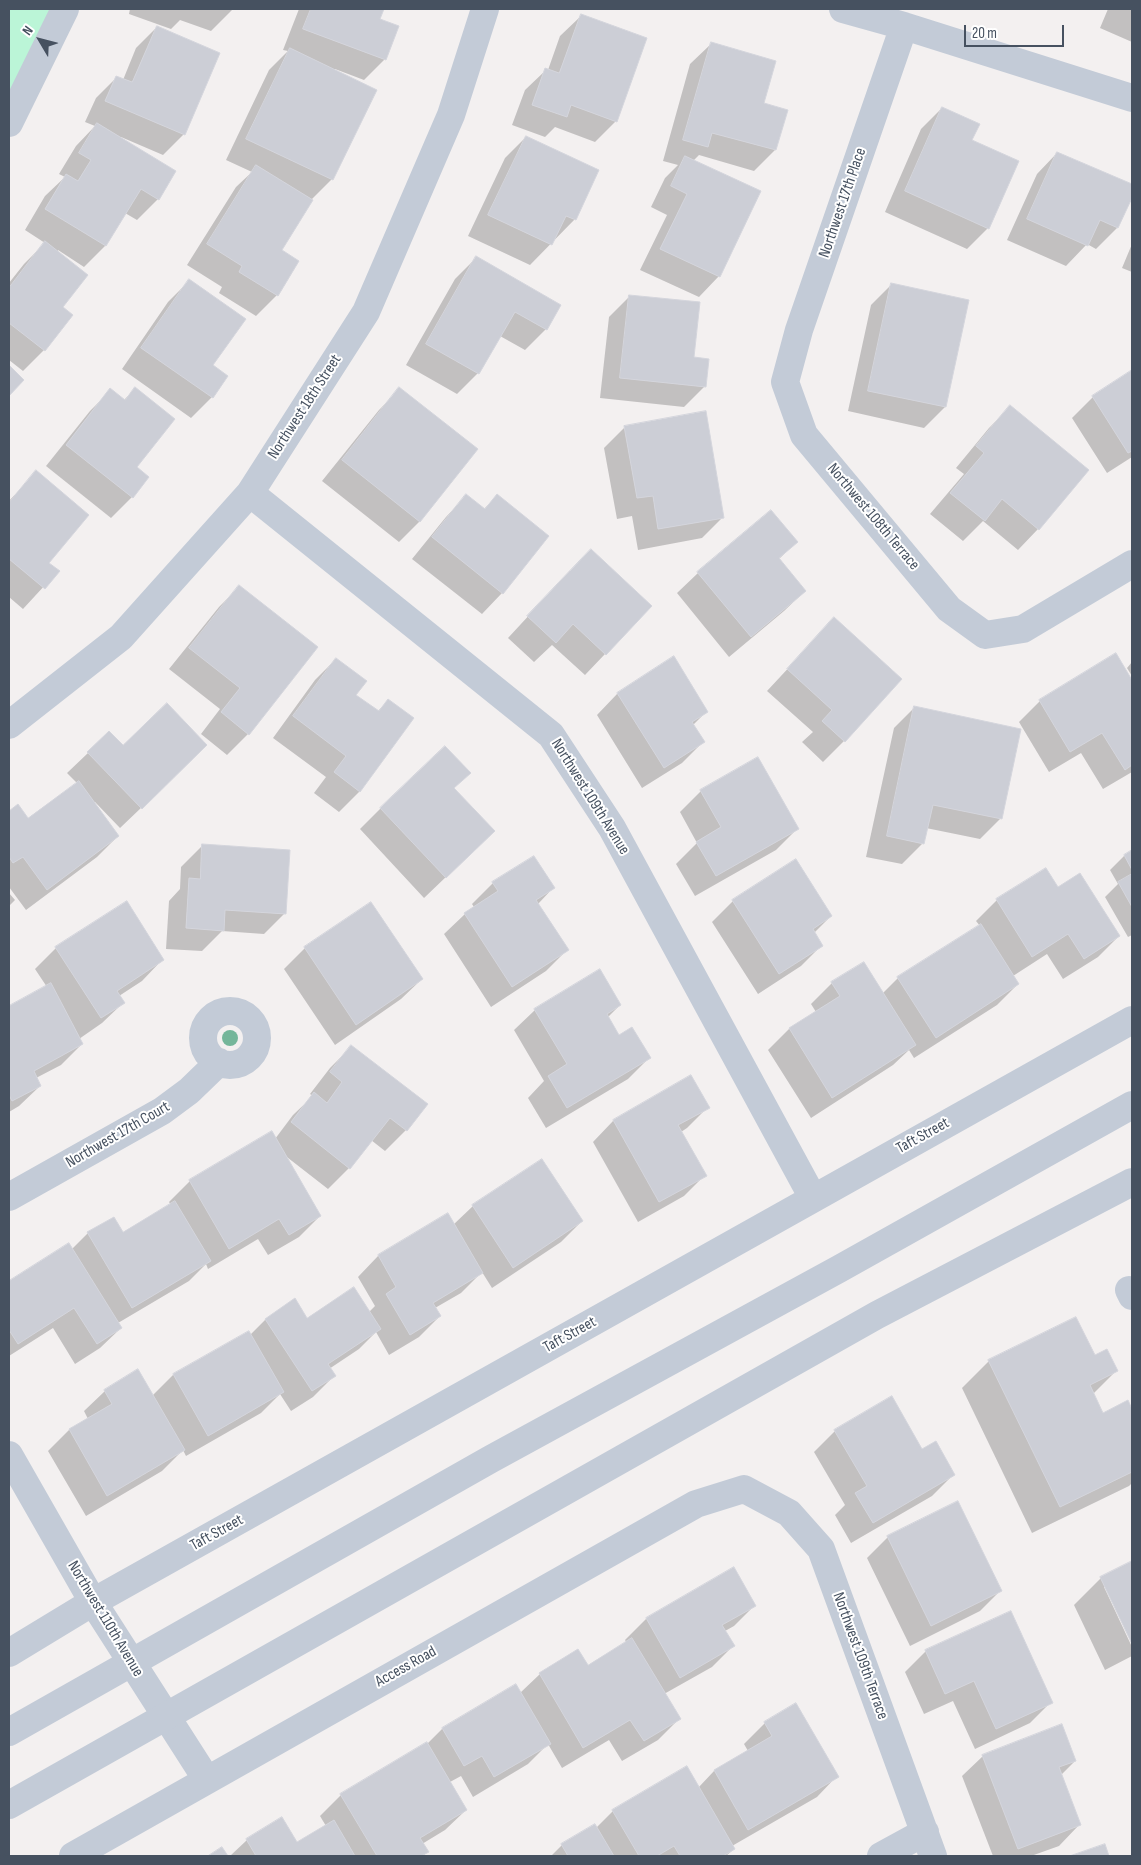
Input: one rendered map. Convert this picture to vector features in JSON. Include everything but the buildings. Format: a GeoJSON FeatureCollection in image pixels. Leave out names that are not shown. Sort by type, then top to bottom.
{"type":"FeatureCollection","features":[{"type":"Feature","properties":{"kind":"street"},"geometry":{"type":"LineString","coordinates":[[9,123],[65,9]]}},
{"type":"Feature","properties":{"kind":"street","name":"Northwest 18th Street"},"geometry":{"type":"LineString","coordinates":[[9,726],[121,637],[250,493],[366,312],[451,115],[485,9]]}},
{"type":"Feature","properties":{"kind":"street"},"geometry":{"type":"LineString","coordinates":[[843,9],[904,26],[1132,98]]}},
{"type":"Feature","properties":{"kind":"street","name":"Northwest 17th Place"},"geometry":{"type":"LineString","coordinates":[[785,382],[799,330],[904,26]]}},
{"type":"Feature","properties":{"kind":"street","name":"Northwest 108th Terrace"},"geometry":{"type":"LineString","coordinates":[[785,382],[804,434],[950,609],[985,635],[1024,628],[1132,564]]}},
{"type":"Feature","properties":{"kind":"street","name":"Northwest 109th Avenue"},"geometry":{"type":"LineString","coordinates":[[250,493],[551,735],[612,828],[813,1198]]}},
{"type":"Feature","properties":{"kind":"street","name":"Taft Street"},"geometry":{"type":"LineString","coordinates":[[9,1653],[94,1602],[1132,1020]]}},
{"type":"Feature","properties":{"kind":"street","name":"Northwest 17th Court"},"geometry":{"type":"LineString","coordinates":[[9,1197],[162,1111],[189,1091],[219,1062]]}},
{"type":"Feature","properties":{"kind":"street"},"geometry":{"type":"LineString","coordinates":[[9,1732],[491,1459],[840,1269],[1132,1105]]}},
{"type":"Feature","properties":{"kind":"street"},"geometry":{"type":"LineString","coordinates":[[9,1805],[877,1315],[1132,1182]]}},
{"type":"Feature","properties":{"kind":"street","name":"Northwest 110th Avenue"},"geometry":{"type":"LineString","coordinates":[[9,1455],[94,1602],[207,1780]]}},
{"type":"Feature","properties":{"kind":"street","name":"Access Road"},"geometry":{"type":"LineString","coordinates":[[73,1856],[696,1504],[744,1489]]}},
{"type":"Feature","properties":{"kind":"street","name":"Northwest 109th Terrace"},"geometry":{"type":"LineString","coordinates":[[744,1489],[789,1513],[821,1549],[929,1844]]}},
{"type":"Feature","properties":{"kind":"street"},"geometry":{"type":"LineString","coordinates":[[881,1856],[929,1844]]}},
{"type":"Feature","properties":{"kind":"green space"},"geometry":{"type":"Polygon","coordinates":[[[9,9],[65,9],[9,96],[9,9]]]}}]}
